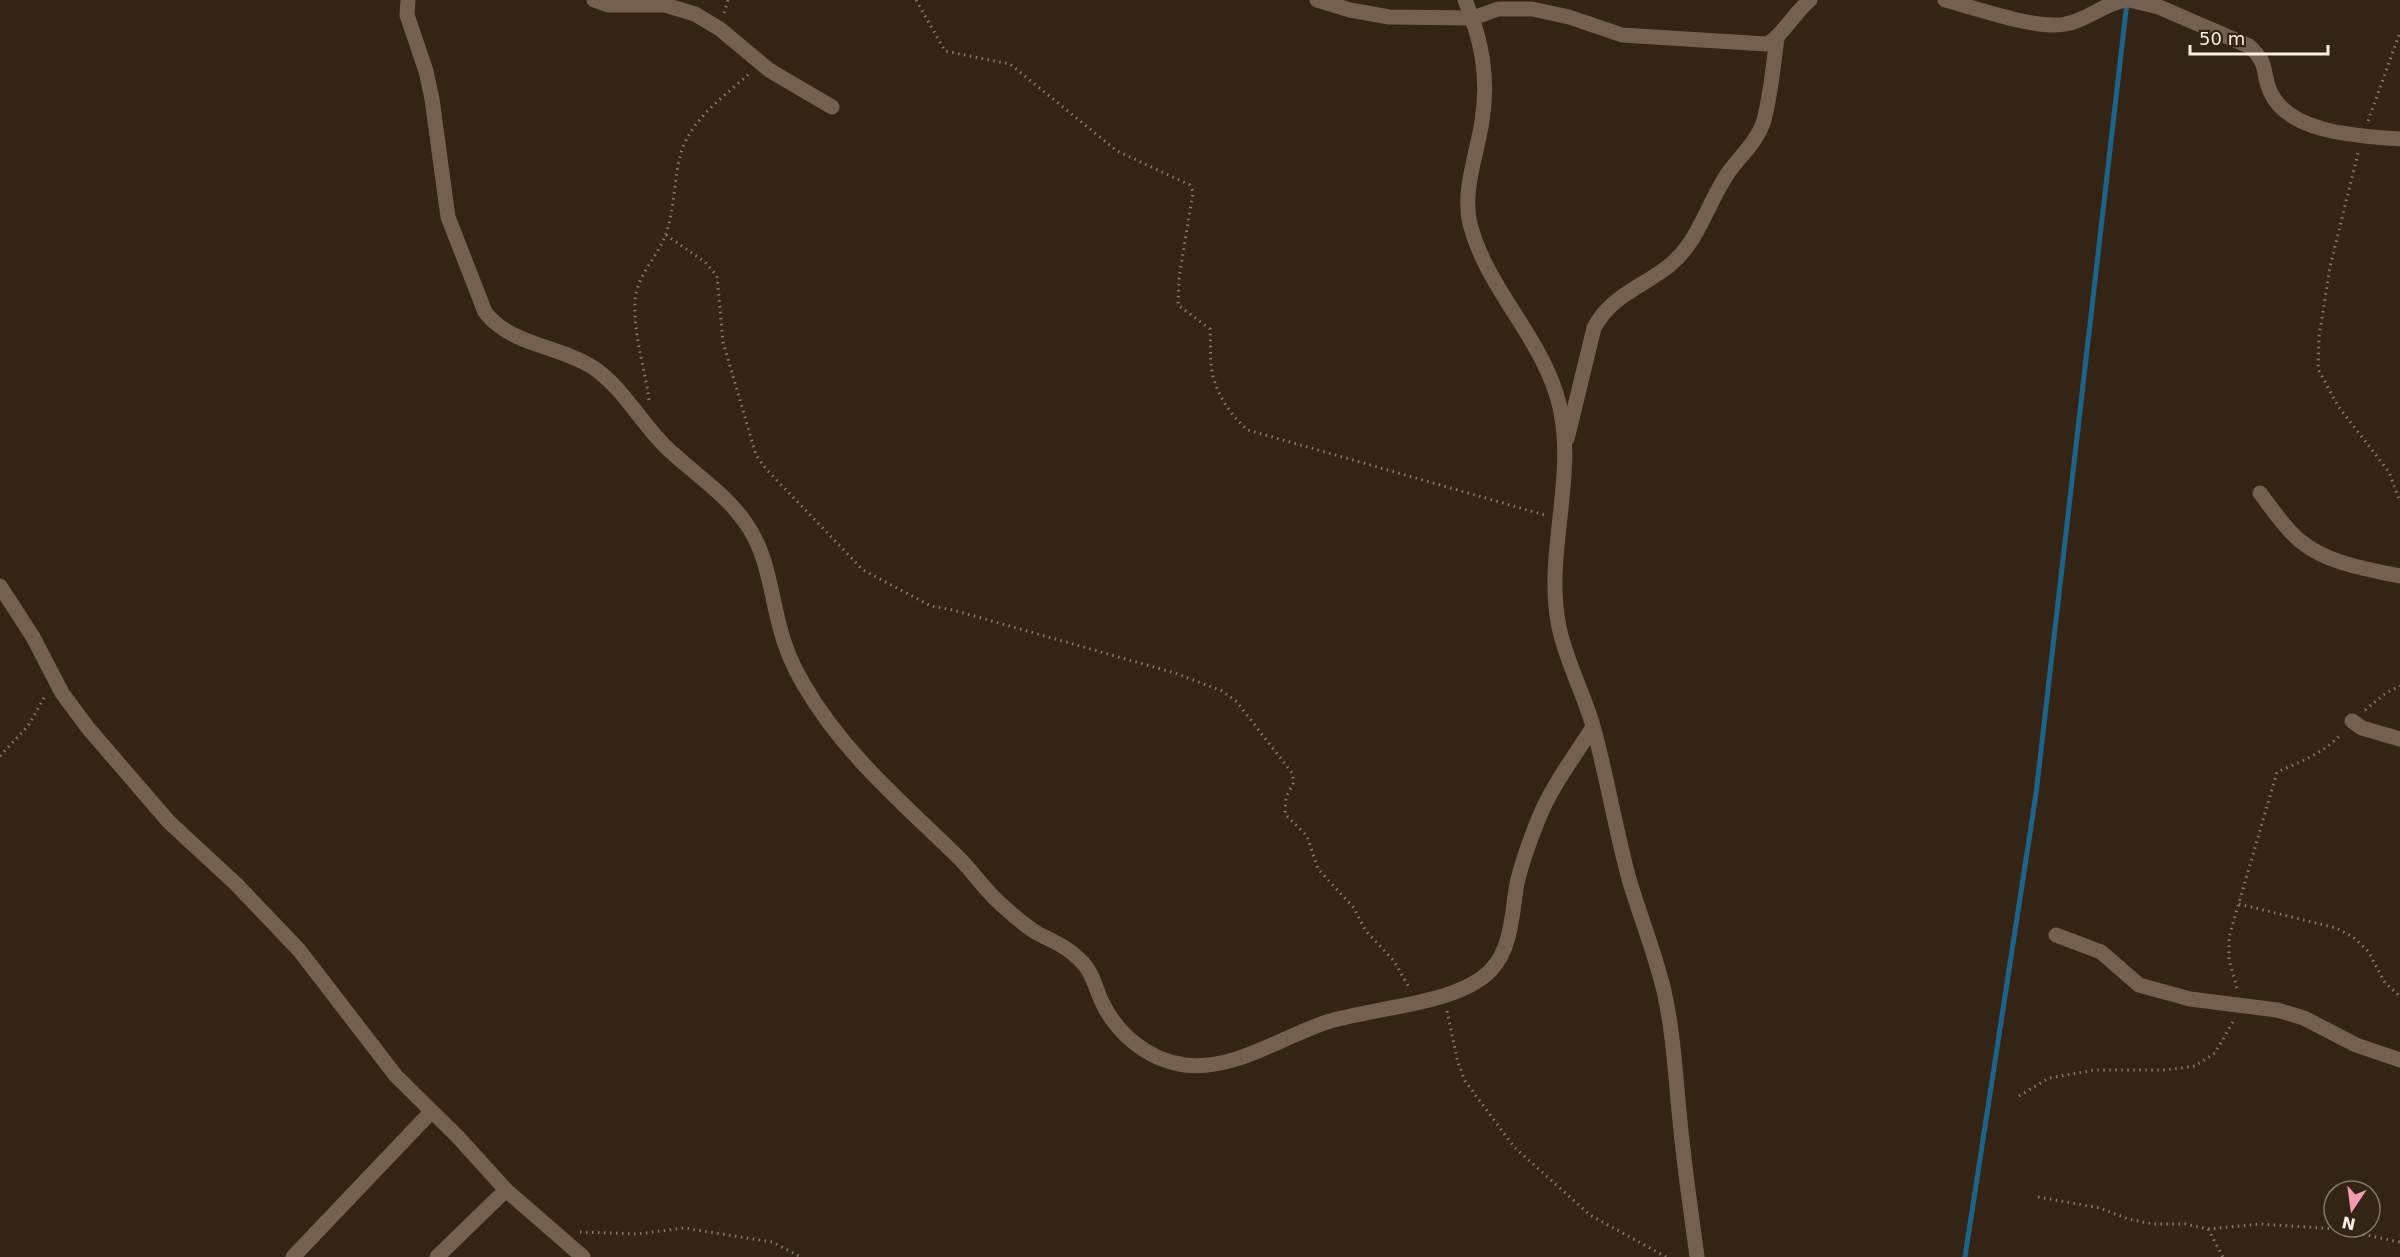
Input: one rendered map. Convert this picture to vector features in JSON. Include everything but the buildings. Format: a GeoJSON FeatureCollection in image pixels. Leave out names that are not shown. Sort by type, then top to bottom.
{"type":"FeatureCollection","features":[{"type":"Feature","properties":{"kind":"street"},"geometry":{"type":"LineString","coordinates":[[408,0],[408,19],[424,62],[432,99],[448,217],[485,312],[504,331],[569,355],[604,376],[668,448],[732,506],[755,537],[763,557],[779,625],[804,685],[838,732],[898,802],[963,862],[980,885],[1002,906],[1036,932],[1058,942],[1082,961],[1113,1023],[1122,1035],[1172,1062],[1184,1065],[1216,1063],[1234,1060],[1327,1022],[1423,1000],[1476,983],[1499,961],[1508,932],[1518,879],[1539,816],[1593,727]]}},
{"type":"Feature","properties":{"kind":"street"},"geometry":{"type":"LineString","coordinates":[[594,0],[608,5],[665,5],[694,14],[720,29],[761,63],[832,107]]}},
{"type":"Feature","properties":{"kind":"street"},"geometry":{"type":"LineString","coordinates":[[1317,0],[1350,10],[1389,16],[1473,18],[1498,9],[1524,9],[1569,17],[1622,35],[1757,44],[1777,39]]}},
{"type":"Feature","properties":{"kind":"street"},"geometry":{"type":"LineString","coordinates":[[1465,0],[1473,18],[1484,57],[1485,92],[1482,118],[1469,178],[1470,222],[1501,293],[1527,335],[1556,391],[1565,444]]}},
{"type":"Feature","properties":{"kind":"street"},"geometry":{"type":"LineString","coordinates":[[1697,1257],[1682,1138],[1674,1038],[1663,989],[1629,880],[1593,727],[1563,646],[1558,624],[1555,583],[1565,444],[1594,328],[1612,303],[1669,266],[1694,239],[1728,174],[1751,145],[1763,122],[1777,39],[1797,10],[1810,0]]}},
{"type":"Feature","properties":{"kind":"street"},"geometry":{"type":"LineString","coordinates":[[1945,0],[2054,26],[2078,21],[2116,1],[2127,0],[2159,7],[2249,46],[2259,55],[2266,69],[2269,90],[2280,108],[2302,122],[2340,133],[2400,139]]}},
{"type":"Feature","properties":{"kind":"street"},"geometry":{"type":"LineString","coordinates":[[2260,493],[2287,528],[2310,549],[2337,561],[2400,576]]}},
{"type":"Feature","properties":{"kind":"street"},"geometry":{"type":"LineString","coordinates":[[0,586],[33,637],[54,678],[88,728],[169,822],[236,884],[299,950],[396,1076],[506,1190],[583,1257]]}},
{"type":"Feature","properties":{"kind":"street"},"geometry":{"type":"LineString","coordinates":[[2352,721],[2362,728],[2400,739]]}},
{"type":"Feature","properties":{"kind":"street"},"geometry":{"type":"LineString","coordinates":[[2056,935],[2101,951],[2139,986],[2190,999],[2277,1010],[2304,1018],[2356,1045],[2400,1060]]}},
{"type":"Feature","properties":{"kind":"street"},"geometry":{"type":"LineString","coordinates":[[293,1257],[431,1112]]}},
{"type":"Feature","properties":{"kind":"street"},"geometry":{"type":"LineString","coordinates":[[440,1256],[506,1190]]}},
{"type":"Feature","properties":{"kind":"path"},"geometry":{"type":"LineString","coordinates":[[916,0],[945,51],[1010,64],[1117,151],[1190,185],[1193,192],[1179,278],[1178,305],[1210,329],[1211,366],[1221,395],[1248,430],[1559,520]]}},
{"type":"Feature","properties":{"kind":"path"},"geometry":{"type":"LineString","coordinates":[[2400,32],[2362,136],[2330,267],[2317,357],[2324,382],[2353,427],[2389,472],[2400,502]]}},
{"type":"Feature","properties":{"kind":"path"},"geometry":{"type":"LineString","coordinates":[[649,406],[646,376],[635,331],[635,299],[644,268],[666,235],[683,148],[691,131],[711,108],[761,63]]}},
{"type":"Feature","properties":{"kind":"path"},"geometry":{"type":"LineString","coordinates":[[666,235],[705,262],[717,276],[723,342],[756,455],[767,470],[863,570],[931,606],[953,610],[1175,673],[1222,691],[1238,702],[1292,773],[1294,782],[1286,797],[1285,814],[1307,836],[1318,869],[1354,908],[1365,930],[1394,962],[1411,990],[1423,1000]]}},
{"type":"Feature","properties":{"kind":"path"},"geometry":{"type":"LineString","coordinates":[[0,756],[28,726],[54,678]]}},
{"type":"Feature","properties":{"kind":"path"},"geometry":{"type":"LineString","coordinates":[[2019,1096],[2049,1078],[2095,1070],[2166,1070],[2195,1066],[2215,1053],[2229,1031],[2240,1005],[2229,960],[2229,937],[2277,772],[2333,743],[2352,721],[2386,693],[2400,686]]}},
{"type":"Feature","properties":{"kind":"path"},"geometry":{"type":"LineString","coordinates":[[2239,904],[2336,928],[2354,937],[2368,951],[2385,983],[2400,996]]}},
{"type":"Feature","properties":{"kind":"path"},"geometry":{"type":"LineString","coordinates":[[1442,995],[1458,1063],[1465,1081],[1514,1147],[1590,1215],[1666,1257]]}},
{"type":"Feature","properties":{"kind":"path"},"geometry":{"type":"LineString","coordinates":[[2038,1197],[2100,1208],[2128,1220],[2153,1224],[2185,1224],[2208,1229],[2260,1224],[2337,1229],[2400,1242]]}},
{"type":"Feature","properties":{"kind":"path"},"geometry":{"type":"LineString","coordinates":[[553,1233],[601,1231],[637,1234],[684,1228],[772,1242],[801,1257]]}},
{"type":"Feature","properties":{"kind":"path"},"geometry":{"type":"LineString","coordinates":[[2208,1229],[2223,1257]]}},
{"type":"Feature","properties":{"kind":"waterway"},"geometry":{"type":"LineString","coordinates":[[1965,1257],[2036,794],[2127,2]]}}]}
